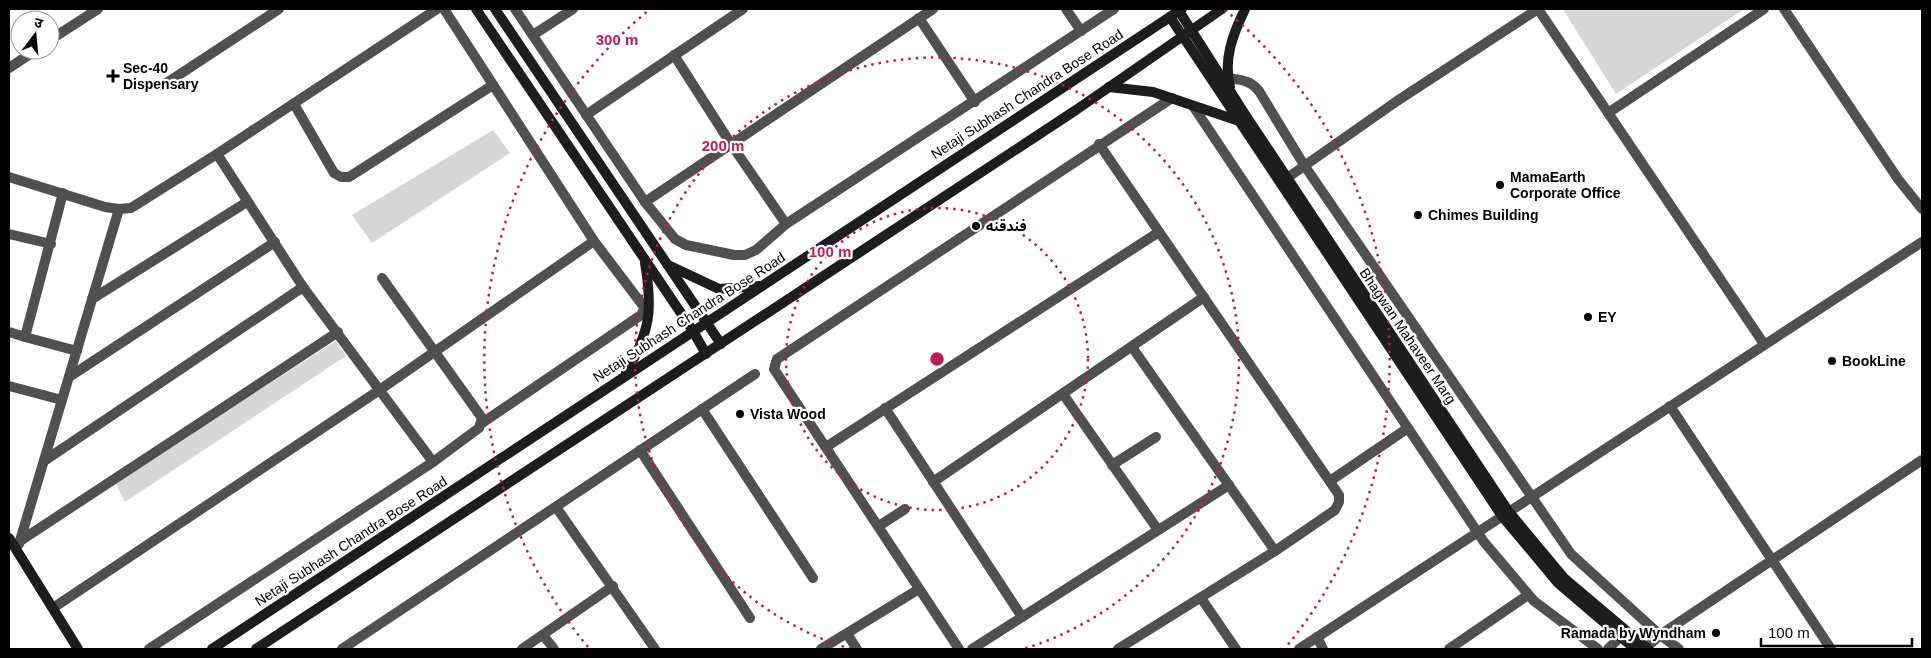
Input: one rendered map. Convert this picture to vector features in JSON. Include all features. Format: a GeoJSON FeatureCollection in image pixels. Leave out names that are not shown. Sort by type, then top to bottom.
{"type":"FeatureCollection","features":[{"type":"Feature","properties":{"kind":"main road"},"geometry":{"type":"LineString","coordinates":[[476,9],[693,331],[706,354]]}},
{"type":"Feature","properties":{"kind":"main road"},"geometry":{"type":"LineString","coordinates":[[495,9],[721,344]]}},
{"type":"Feature","properties":{"kind":"main road"},"geometry":{"type":"LineString","coordinates":[[256,649],[706,354],[1109,87],[1222,9]]}},
{"type":"Feature","properties":{"kind":"main road"},"geometry":{"type":"LineString","coordinates":[[1232,94],[1228,78],[1228,51],[1245,9]]}},
{"type":"Feature","properties":{"kind":"main road","name":"Bhagwan Mahaveer Marg"},"geometry":{"type":"LineString","coordinates":[[1181,10],[1187,32],[1239,121],[1505,514],[1558,583],[1635,649]]}},
{"type":"Feature","properties":{"kind":"main road","name":"Netaji Subhash Chandra Bose Road"},"geometry":{"type":"LineString","coordinates":[[212,649],[1181,10]]}},
{"type":"Feature","properties":{"kind":"main road","name":"Bhagwan Mahaveer Marg"},"geometry":{"type":"LineString","coordinates":[[1170,17],[1187,32],[1232,94],[1505,514],[1564,578],[1647,648]]}},
{"type":"Feature","properties":{"kind":"main road"},"geometry":{"type":"LineString","coordinates":[[1109,87],[1139,89],[1239,121]]}},
{"type":"Feature","properties":{"kind":"main road"},"geometry":{"type":"LineString","coordinates":[[624,376],[637,354],[650,315],[650,293],[644,259]]}},
{"type":"Feature","properties":{"kind":"main road"},"geometry":{"type":"LineString","coordinates":[[667,264],[719,289],[763,286]]}},
{"type":"Feature","properties":{"kind":"main road"},"geometry":{"type":"LineString","coordinates":[[9,538],[19,546],[78,649]]}},
{"type":"Feature","properties":{"kind":"street"},"geometry":{"type":"LineString","coordinates":[[60,34],[98,9]]}},
{"type":"Feature","properties":{"kind":"street"},"geometry":{"type":"LineString","coordinates":[[162,86],[279,9]]}},
{"type":"Feature","properties":{"kind":"street"},"geometry":{"type":"LineString","coordinates":[[9,177],[119,209],[131,208],[218,154],[437,9]]}},
{"type":"Feature","properties":{"kind":"street"},"geometry":{"type":"LineString","coordinates":[[149,649],[433,462],[479,428],[482,423],[646,311],[594,241],[444,9]]}},
{"type":"Feature","properties":{"kind":"street"},"geometry":{"type":"LineString","coordinates":[[515,9],[645,202],[675,239],[686,245],[745,255],[756,250],[786,224],[975,102],[1114,9]]}},
{"type":"Feature","properties":{"kind":"street"},"geometry":{"type":"LineString","coordinates":[[533,35],[573,9]]}},
{"type":"Feature","properties":{"kind":"street"},"geometry":{"type":"LineString","coordinates":[[586,115],[743,9]]}},
{"type":"Feature","properties":{"kind":"street"},"geometry":{"type":"LineString","coordinates":[[645,202],[933,9]]}},
{"type":"Feature","properties":{"kind":"street"},"geometry":{"type":"LineString","coordinates":[[1066,9],[1081,31]]}},
{"type":"Feature","properties":{"kind":"street"},"geometry":{"type":"LineString","coordinates":[[1286,178],[1538,9],[1764,344]]}},
{"type":"Feature","properties":{"kind":"street"},"geometry":{"type":"LineString","coordinates":[[1608,113],[1764,9]]}},
{"type":"Feature","properties":{"kind":"street"},"geometry":{"type":"LineString","coordinates":[[1784,9],[1898,179],[1922,209]]}},
{"type":"Feature","properties":{"kind":"street"},"geometry":{"type":"LineString","coordinates":[[918,18],[975,102]]}},
{"type":"Feature","properties":{"kind":"street"},"geometry":{"type":"LineString","coordinates":[[674,56],[786,224]]}},
{"type":"Feature","properties":{"kind":"street"},"geometry":{"type":"LineString","coordinates":[[9,68],[21,60]]}},
{"type":"Feature","properties":{"kind":"street"},"geometry":{"type":"LineString","coordinates":[[1228,78],[1253,84],[1304,165],[1571,554],[1660,635],[1680,649]]}},
{"type":"Feature","properties":{"kind":"street"},"geometry":{"type":"LineString","coordinates":[[294,104],[334,172],[341,177],[349,177],[493,85]]}},
{"type":"Feature","properties":{"kind":"street"},"geometry":{"type":"LineString","coordinates":[[959,649],[774,369],[777,359],[1099,144],[1172,98]]}},
{"type":"Feature","properties":{"kind":"street"},"geometry":{"type":"LineString","coordinates":[[1193,106],[1478,532],[1528,595],[1598,649]]}},
{"type":"Feature","properties":{"kind":"street"},"geometry":{"type":"LineString","coordinates":[[1099,144],[1339,496],[1336,510],[1275,551],[1118,649]]}},
{"type":"Feature","properties":{"kind":"street"},"geometry":{"type":"LineString","coordinates":[[218,154],[303,287],[381,389],[433,462]]}},
{"type":"Feature","properties":{"kind":"street"},"geometry":{"type":"LineString","coordinates":[[25,337],[63,194]]}},
{"type":"Feature","properties":{"kind":"street"},"geometry":{"type":"LineString","coordinates":[[92,299],[247,202]]}},
{"type":"Feature","properties":{"kind":"street"},"geometry":{"type":"LineString","coordinates":[[19,546],[119,209]]}},
{"type":"Feature","properties":{"kind":"street"},"geometry":{"type":"LineString","coordinates":[[826,446],[1159,232]]}},
{"type":"Feature","properties":{"kind":"street"},"geometry":{"type":"LineString","coordinates":[[9,234],[51,244]]}},
{"type":"Feature","properties":{"kind":"street"},"geometry":{"type":"LineString","coordinates":[[53,608],[381,389],[594,241]]}},
{"type":"Feature","properties":{"kind":"street"},"geometry":{"type":"LineString","coordinates":[[69,377],[274,242]]}},
{"type":"Feature","properties":{"kind":"street"},"geometry":{"type":"LineString","coordinates":[[1299,649],[1313,642],[1505,514],[1922,242]]}},
{"type":"Feature","properties":{"kind":"street"},"geometry":{"type":"LineString","coordinates":[[382,278],[482,418],[482,423]]}},
{"type":"Feature","properties":{"kind":"street"},"geometry":{"type":"LineString","coordinates":[[44,460],[303,287]]}},
{"type":"Feature","properties":{"kind":"street"},"geometry":{"type":"LineString","coordinates":[[933,482],[1204,298]]}},
{"type":"Feature","properties":{"kind":"street"},"geometry":{"type":"LineString","coordinates":[[9,332],[77,351]]}},
{"type":"Feature","properties":{"kind":"street"},"geometry":{"type":"LineString","coordinates":[[19,546],[338,332]]}},
{"type":"Feature","properties":{"kind":"street"},"geometry":{"type":"LineString","coordinates":[[1132,347],[1275,551]]}},
{"type":"Feature","properties":{"kind":"street"},"geometry":{"type":"LineString","coordinates":[[342,649],[755,374]]}},
{"type":"Feature","properties":{"kind":"street"},"geometry":{"type":"LineString","coordinates":[[9,386],[62,400]]}},
{"type":"Feature","properties":{"kind":"street"},"geometry":{"type":"LineString","coordinates":[[1063,394],[1158,530]]}},
{"type":"Feature","properties":{"kind":"street"},"geometry":{"type":"LineString","coordinates":[[1670,406],[1831,649]]}},
{"type":"Feature","properties":{"kind":"street"},"geometry":{"type":"LineString","coordinates":[[885,408],[1022,617]]}},
{"type":"Feature","properties":{"kind":"street"},"geometry":{"type":"LineString","coordinates":[[702,409],[813,578]]}},
{"type":"Feature","properties":{"kind":"street"},"geometry":{"type":"LineString","coordinates":[[1330,481],[1408,428]]}},
{"type":"Feature","properties":{"kind":"street"},"geometry":{"type":"LineString","coordinates":[[1112,465],[1156,437]]}},
{"type":"Feature","properties":{"kind":"street"},"geometry":{"type":"LineString","coordinates":[[640,450],[750,618]]}},
{"type":"Feature","properties":{"kind":"street"},"geometry":{"type":"LineString","coordinates":[[1647,648],[1660,635],[1922,460]]}},
{"type":"Feature","properties":{"kind":"street"},"geometry":{"type":"LineString","coordinates":[[972,649],[1229,485]]}},
{"type":"Feature","properties":{"kind":"street"},"geometry":{"type":"LineString","coordinates":[[556,507],[613,586],[655,649]]}},
{"type":"Feature","properties":{"kind":"street"},"geometry":{"type":"LineString","coordinates":[[878,526],[905,509]]}},
{"type":"Feature","properties":{"kind":"street"},"geometry":{"type":"LineString","coordinates":[[522,649],[613,586]]}},
{"type":"Feature","properties":{"kind":"street"},"geometry":{"type":"LineString","coordinates":[[821,649],[919,589]]}},
{"type":"Feature","properties":{"kind":"street"},"geometry":{"type":"LineString","coordinates":[[1449,649],[1528,595]]}},
{"type":"Feature","properties":{"kind":"street"},"geometry":{"type":"LineString","coordinates":[[1201,598],[1236,649]]}},
{"type":"Feature","properties":{"kind":"street"},"geometry":{"type":"LineString","coordinates":[[847,634],[857,649]]}},
{"type":"Feature","properties":{"kind":"street"},"geometry":{"type":"LineString","coordinates":[[543,635],[554,649]]}},
{"type":"Feature","properties":{"kind":"street"},"geometry":{"type":"LineString","coordinates":[[1608,649],[1620,637]]}},
{"type":"Feature","properties":{"kind":"street"},"geometry":{"type":"LineString","coordinates":[[1313,642],[1323,649]]}},
{"type":"Feature","properties":{"kind":"shaded area"},"geometry":{"type":"Polygon","coordinates":[[[1567,9],[1744,9],[1616,94],[1564,11],[1567,9]]]}},
{"type":"Feature","properties":{"kind":"shaded area"},"geometry":{"type":"Polygon","coordinates":[[[493,130],[510,153],[372,243],[352,215],[493,130]]]}},
{"type":"Feature","properties":{"kind":"shaded area"},"geometry":{"type":"Polygon","coordinates":[[[336,341],[346,356],[125,502],[115,482],[336,341]]]}},
{"type":"Feature","properties":{"kind":"place","name":"Sec-40 Dispensary"},"geometry":{"type":"Point","coordinates":[113,76]}},
{"type":"Feature","properties":{"kind":"place","name":"MamaEarth Corporate Office"},"geometry":{"type":"Point","coordinates":[1500,185]}},
{"type":"Feature","properties":{"kind":"place","name":"Chimes Building"},"geometry":{"type":"Point","coordinates":[1418,215]}},
{"type":"Feature","properties":{"kind":"place","name":"فندقنه"},"geometry":{"type":"Point","coordinates":[976,226]}},
{"type":"Feature","properties":{"kind":"place","name":"EY"},"geometry":{"type":"Point","coordinates":[1588,317]}},
{"type":"Feature","properties":{"kind":"place","name":"BookLine"},"geometry":{"type":"Point","coordinates":[1832,361]}},
{"type":"Feature","properties":{"kind":"place","name":"Vista Wood"},"geometry":{"type":"Point","coordinates":[740,414]}},
{"type":"Feature","properties":{"kind":"place","name":"Ramada by Wyndham"},"geometry":{"type":"Point","coordinates":[1716,633]}}]}
